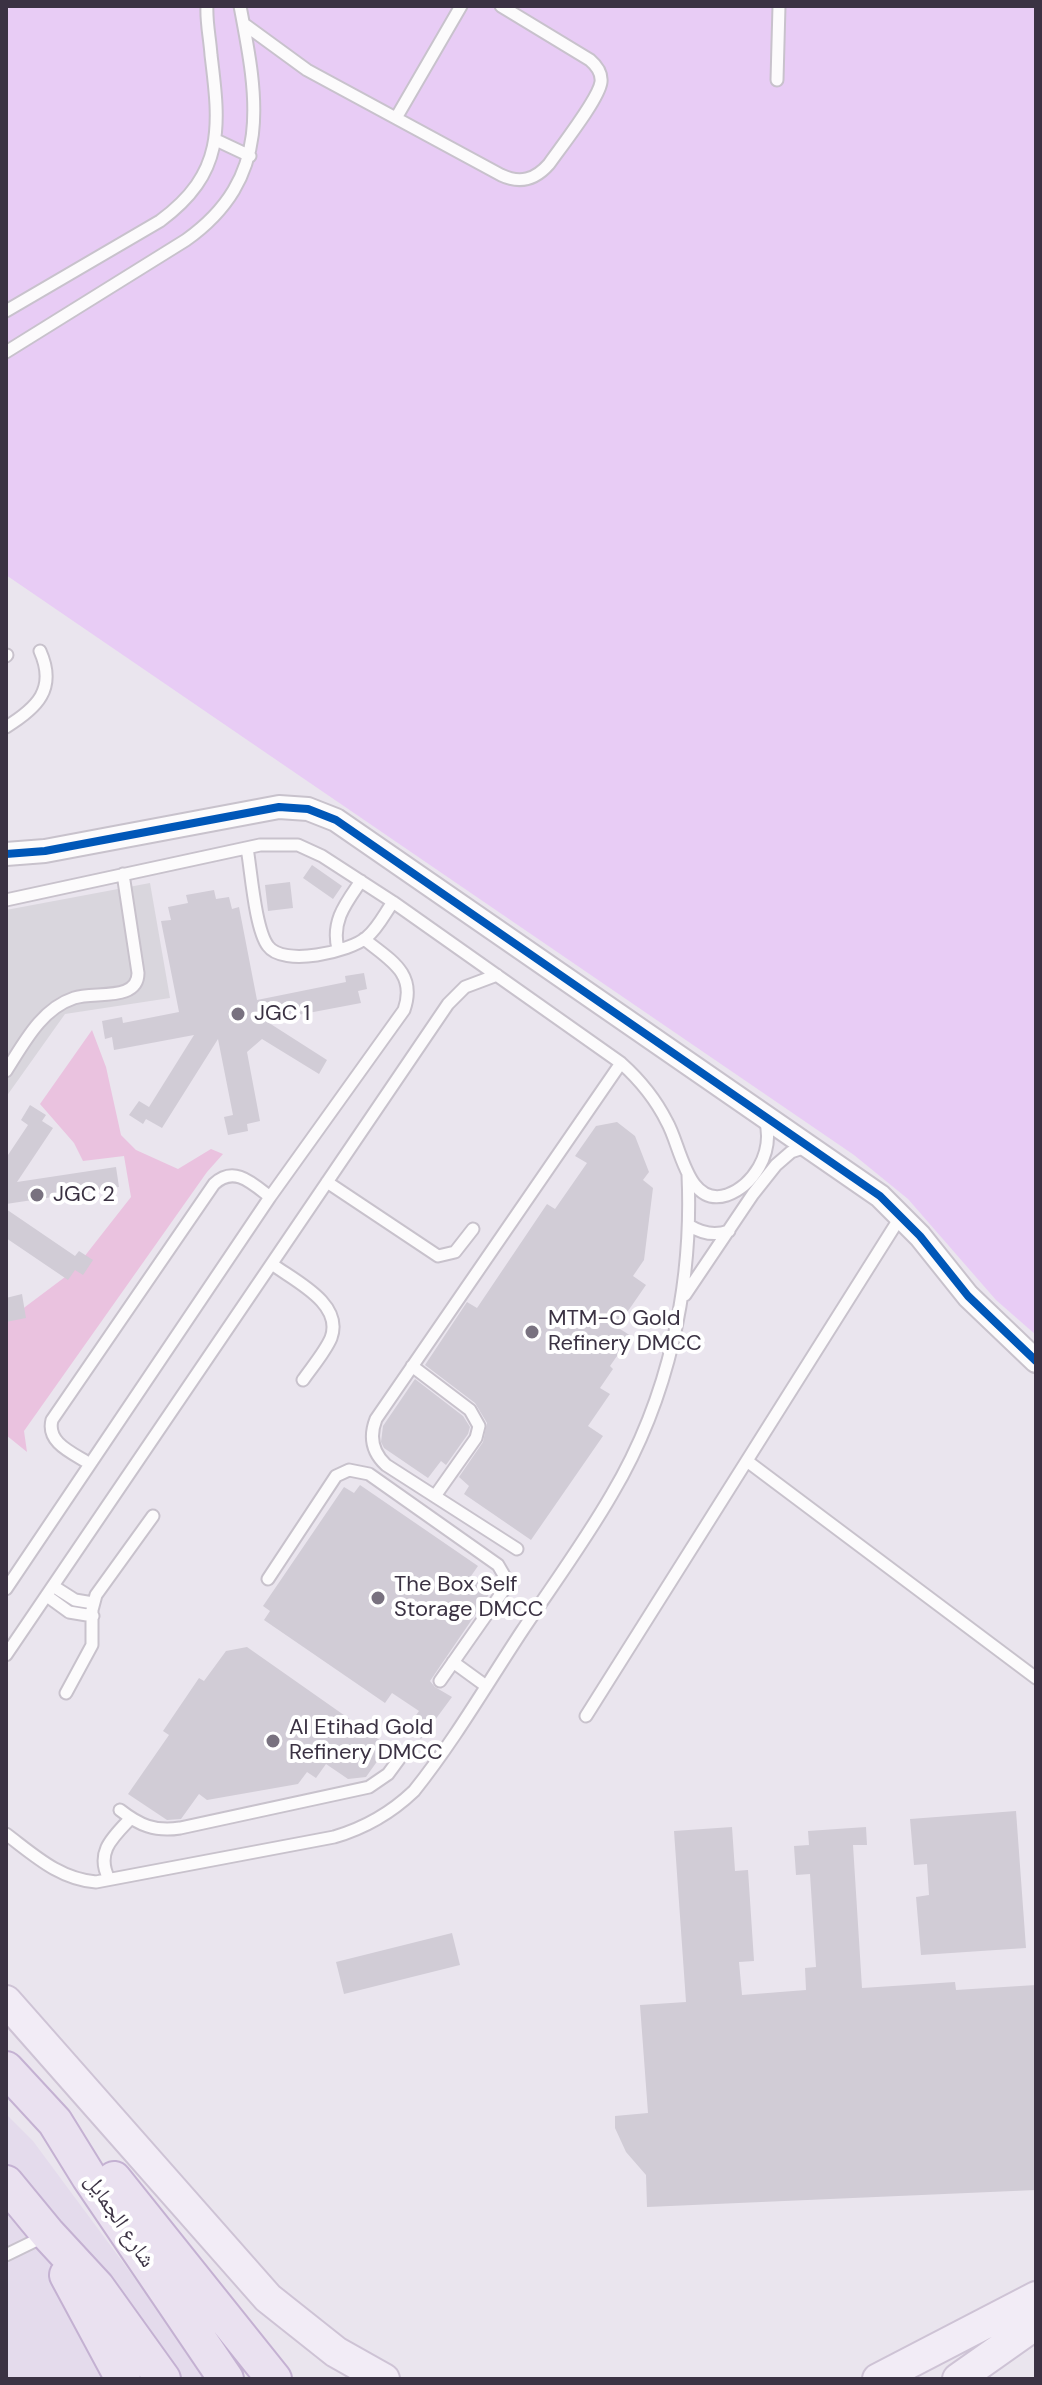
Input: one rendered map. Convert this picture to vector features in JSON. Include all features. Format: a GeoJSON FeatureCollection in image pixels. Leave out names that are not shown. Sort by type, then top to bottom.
{"type":"FeatureCollection","features":[{"type":"Feature","properties":{"kind":"main road"},"geometry":{"type":"LineString","coordinates":[[6,2001],[268,2298],[336,2352],[384,2379]]}},
{"type":"Feature","properties":{"kind":"main road","name":"شارع الجمايل"},"geometry":{"type":"LineString","coordinates":[[6,2069],[55,2122],[226,2379]]}},
{"type":"Feature","properties":{"kind":"main road"},"geometry":{"type":"LineString","coordinates":[[55,2122],[124,2189],[274,2379]]}},
{"type":"Feature","properties":{"kind":"main road"},"geometry":{"type":"LineString","coordinates":[[6,2183],[97,2287],[163,2379]]}},
{"type":"Feature","properties":{"kind":"main road"},"geometry":{"type":"LineString","coordinates":[[48,2234],[123,2379]]}},
{"type":"Feature","properties":{"kind":"main road"},"geometry":{"type":"LineString","coordinates":[[878,2379],[1036,2297]]}},
{"type":"Feature","properties":{"kind":"main road"},"geometry":{"type":"LineString","coordinates":[[958,2379],[1036,2324]]}},
{"type":"Feature","properties":{"kind":"street"},"geometry":{"type":"LineString","coordinates":[[6,854],[45,851],[279,807],[322,813],[858,1179],[901,1215],[968,1296],[1036,1361]]}},
{"type":"Feature","properties":{"kind":"lane"},"geometry":{"type":"LineString","coordinates":[[6,311],[174,211],[196,186],[205,172],[216,140],[218,107],[207,6]]}},
{"type":"Feature","properties":{"kind":"lane"},"geometry":{"type":"LineString","coordinates":[[6,352],[203,228],[232,196],[250,156],[256,114],[240,6]]}},
{"type":"Feature","properties":{"kind":"lane"},"geometry":{"type":"LineString","coordinates":[[396,118],[461,6]]}},
{"type":"Feature","properties":{"kind":"lane"},"geometry":{"type":"LineString","coordinates":[[244,24],[307,70],[509,179],[527,180],[543,171],[597,93],[600,72],[590,60],[501,6]]}},
{"type":"Feature","properties":{"kind":"lane"},"geometry":{"type":"LineString","coordinates":[[777,80],[779,6]]}},
{"type":"Feature","properties":{"kind":"lane"},"geometry":{"type":"LineString","coordinates":[[216,140],[250,156]]}},
{"type":"Feature","properties":{"kind":"lane"},"geometry":{"type":"LineString","coordinates":[[6,727],[32,709],[43,692],[47,671],[40,651]]}},
{"type":"Feature","properties":{"kind":"lane"},"geometry":{"type":"LineString","coordinates":[[6,900],[273,843],[298,845],[322,856],[393,902],[621,1063],[652,1097],[667,1122],[688,1175],[697,1189],[713,1196],[729,1194],[757,1180],[791,1152],[811,1146]]}},
{"type":"Feature","properties":{"kind":"lane"},"geometry":{"type":"LineString","coordinates":[[247,848],[262,934],[272,951],[291,958],[338,949],[364,939],[393,902]]}},
{"type":"Feature","properties":{"kind":"lane"},"geometry":{"type":"LineString","coordinates":[[6,1071],[35,1027],[64,1002],[84,995],[127,991],[136,984],[138,973],[123,874]]}},
{"type":"Feature","properties":{"kind":"lane"},"geometry":{"type":"LineString","coordinates":[[338,949],[337,920],[361,881]]}},
{"type":"Feature","properties":{"kind":"lane"},"geometry":{"type":"LineString","coordinates":[[6,1589],[270,1197],[404,1010],[408,986],[404,975],[364,939]]}},
{"type":"Feature","properties":{"kind":"lane"},"geometry":{"type":"LineString","coordinates":[[6,1655],[448,1004],[465,987],[497,975]]}},
{"type":"Feature","properties":{"kind":"lane"},"geometry":{"type":"LineString","coordinates":[[517,1549],[386,1465],[375,1452],[372,1436],[376,1419],[621,1063]]}},
{"type":"Feature","properties":{"kind":"lane"},"geometry":{"type":"LineString","coordinates":[[681,1303],[729,1231],[757,1180],[768,1141],[764,1115]]}},
{"type":"Feature","properties":{"kind":"lane"},"geometry":{"type":"LineString","coordinates":[[90,1464],[54,1440],[50,1430],[52,1420],[214,1184],[234,1175],[248,1180],[270,1197]]}},
{"type":"Feature","properties":{"kind":"lane"},"geometry":{"type":"LineString","coordinates":[[6,1834],[71,1878],[96,1882],[315,1841],[369,1825],[414,1791],[613,1494],[631,1458],[661,1382],[681,1303],[690,1226],[688,1175]]}},
{"type":"Feature","properties":{"kind":"lane"},"geometry":{"type":"LineString","coordinates":[[327,1182],[438,1256],[455,1252],[473,1229]]}},
{"type":"Feature","properties":{"kind":"lane"},"geometry":{"type":"LineString","coordinates":[[586,1716],[901,1215]]}},
{"type":"Feature","properties":{"kind":"lane"},"geometry":{"type":"LineString","coordinates":[[690,1226],[697,1231],[713,1234],[729,1231]]}},
{"type":"Feature","properties":{"kind":"lane"},"geometry":{"type":"LineString","coordinates":[[272,1264],[324,1302],[332,1319],[331,1338],[303,1380]]}},
{"type":"Feature","properties":{"kind":"lane"},"geometry":{"type":"LineString","coordinates":[[412,1366],[470,1410],[479,1426],[476,1438],[435,1496]]}},
{"type":"Feature","properties":{"kind":"lane"},"geometry":{"type":"LineString","coordinates":[[747,1461],[1036,1678]]}},
{"type":"Feature","properties":{"kind":"lane"},"geometry":{"type":"LineString","coordinates":[[268,1579],[336,1476],[349,1470],[363,1471],[502,1571],[505,1577],[503,1591],[440,1681]]}},
{"type":"Feature","properties":{"kind":"lane"},"geometry":{"type":"LineString","coordinates":[[66,1693],[92,1645],[96,1595],[153,1516]]}},
{"type":"Feature","properties":{"kind":"lane"},"geometry":{"type":"LineString","coordinates":[[50,1591],[93,1603]]}},
{"type":"Feature","properties":{"kind":"lane"},"geometry":{"type":"LineString","coordinates":[[50,1591],[69,1612],[93,1616]]}},
{"type":"Feature","properties":{"kind":"lane"},"geometry":{"type":"LineString","coordinates":[[453,1662],[486,1686]]}},
{"type":"Feature","properties":{"kind":"lane"},"geometry":{"type":"LineString","coordinates":[[120,1810],[154,1829],[167,1830],[358,1790],[388,1774],[402,1755]]}},
{"type":"Feature","properties":{"kind":"lane"},"geometry":{"type":"LineString","coordinates":[[109,1879],[104,1870],[104,1850],[131,1818]]}},
{"type":"Feature","properties":{"kind":"lane"},"geometry":{"type":"LineString","coordinates":[[6,2255],[48,2234]]}},
{"type":"Feature","properties":{"kind":"shaded area"},"geometry":{"type":"Polygon","coordinates":[[[150,883],[170,998],[65,1014],[6,1097],[6,910],[150,883]]]}},
{"type":"Feature","properties":{"kind":"shaded area"},"geometry":{"type":"Polygon","coordinates":[[[92,1030],[106,1067],[121,1135],[136,1150],[178,1169],[211,1149],[223,1154],[207,1172],[24,1431],[27,1452],[6,1435],[6,1316],[17,1313],[73,1271],[131,1197],[124,1156],[83,1161],[74,1143],[40,1104],[92,1030]]]}},
{"type":"Feature","properties":{"kind":"shaded area"},"geometry":{"type":"Polygon","coordinates":[[[6,2114],[33,2141],[170,2326],[220,2379],[6,2379],[6,2114]]]}},
{"type":"Feature","properties":{"kind":"sand"},"geometry":{"type":"Polygon","coordinates":[[[9,6],[1036,6],[1036,1335],[996,1300],[908,1199],[854,1155],[6,575],[6,24],[9,6]]]}},
{"type":"Feature","properties":{"kind":"building"},"geometry":{"type":"Polygon","coordinates":[[[312,865],[342,886],[333,899],[303,878],[312,865]]]}},
{"type":"Feature","properties":{"kind":"building"},"geometry":{"type":"Polygon","coordinates":[[[290,882],[293,908],[268,911],[265,885],[290,882]]]}},
{"type":"Feature","properties":{"kind":"building","name":"JGC 1"},"geometry":{"type":"Polygon","coordinates":[[[214,890],[216,899],[229,897],[232,909],[239,907],[257,1000],[346,982],[345,976],[364,973],[367,989],[358,991],[361,1003],[266,1021],[327,1060],[319,1074],[262,1039],[247,1052],[260,1121],[247,1124],[248,1131],[228,1135],[224,1117],[233,1115],[218,1039],[162,1128],[146,1119],[143,1124],[129,1115],[139,1101],[149,1107],[194,1035],[114,1050],[112,1037],[105,1039],[102,1021],[122,1017],[123,1023],[179,1012],[161,921],[171,920],[168,907],[188,903],[186,895],[214,890]]]}},
{"type":"Feature","properties":{"kind":"building","name":"JGC 2"},"geometry":{"type":"Polygon","coordinates":[[[30,1105],[46,1115],[42,1121],[53,1128],[17,1182],[116,1167],[119,1187],[6,1204],[6,1158],[28,1125],[21,1120],[30,1105]]]}},
{"type":"Feature","properties":{"kind":"building","name":"MTM-O Gold Refinery DMCC"},"geometry":{"type":"Polygon","coordinates":[[[617,1122],[635,1136],[649,1172],[643,1180],[653,1188],[644,1260],[633,1276],[646,1285],[617,1327],[631,1336],[610,1366],[613,1369],[600,1388],[610,1394],[588,1426],[603,1436],[531,1540],[464,1494],[469,1486],[459,1477],[483,1442],[487,1423],[475,1403],[425,1365],[467,1302],[477,1308],[547,1204],[555,1209],[587,1163],[575,1156],[596,1126],[617,1122]]]}},
{"type":"Feature","properties":{"kind":"building"},"geometry":{"type":"Polygon","coordinates":[[[6,1209],[75,1256],[79,1251],[93,1260],[83,1275],[75,1270],[68,1280],[6,1238],[6,1209]]]}},
{"type":"Feature","properties":{"kind":"building"},"geometry":{"type":"Polygon","coordinates":[[[22,1294],[26,1318],[6,1322],[6,1298],[22,1294]]]}},
{"type":"Feature","properties":{"kind":"building"},"geometry":{"type":"Polygon","coordinates":[[[415,1379],[463,1416],[470,1427],[446,1465],[441,1461],[428,1478],[384,1448],[381,1442],[383,1426],[415,1379]]]}},
{"type":"Feature","properties":{"kind":"building","name":"The Box Self Storage DMCC"},"geometry":{"type":"Polygon","coordinates":[[[360,1485],[478,1566],[471,1576],[492,1590],[430,1681],[452,1697],[421,1739],[407,1728],[419,1711],[392,1693],[385,1703],[264,1620],[270,1611],[263,1606],[344,1487],[354,1493],[360,1485]]]}},
{"type":"Feature","properties":{"kind":"building","name":"Al Etihad Gold Refinery DMCC"},"geometry":{"type":"Polygon","coordinates":[[[247,1647],[388,1746],[366,1777],[348,1779],[326,1764],[316,1778],[307,1772],[298,1784],[207,1800],[199,1794],[181,1819],[167,1820],[128,1794],[169,1735],[163,1731],[199,1678],[204,1681],[226,1651],[247,1647]]]}},
{"type":"Feature","properties":{"kind":"building"},"geometry":{"type":"Polygon","coordinates":[[[1016,1811],[1026,1948],[921,1955],[916,1897],[929,1895],[927,1864],[914,1865],[910,1819],[1016,1811]]]}},
{"type":"Feature","properties":{"kind":"building"},"geometry":{"type":"Polygon","coordinates":[[[732,1827],[735,1871],[748,1870],[754,1961],[739,1962],[742,1995],[806,1990],[805,1968],[816,1967],[810,1874],[796,1875],[794,1846],[809,1845],[808,1831],[866,1827],[867,1845],[853,1845],[862,1988],[955,1982],[956,1990],[1036,1985],[1036,2190],[647,2207],[646,2175],[626,2152],[615,2128],[615,2116],[648,2113],[640,2005],[686,2002],[674,1831],[732,1827]]]}},
{"type":"Feature","properties":{"kind":"building"},"geometry":{"type":"Polygon","coordinates":[[[452,1933],[460,1965],[344,1994],[336,1962],[452,1933]]]}},
{"type":"Feature","properties":{"kind":"cycle path"},"geometry":{"type":"LineString","coordinates":[[6,854],[45,851],[279,807],[308,809],[336,820],[880,1196],[920,1236],[968,1296],[1036,1361]]}},
{"type":"Feature","properties":{"kind":"place","name":"JGC 1"},"geometry":{"type":"Point","coordinates":[238,1014]}},
{"type":"Feature","properties":{"kind":"place","name":"JGC 2"},"geometry":{"type":"Point","coordinates":[37,1195]}},
{"type":"Feature","properties":{"kind":"place","name":"MTM-O Gold Refinery DMCC"},"geometry":{"type":"Point","coordinates":[532,1332]}},
{"type":"Feature","properties":{"kind":"place","name":"The Box Self Storage DMCC"},"geometry":{"type":"Point","coordinates":[378,1598]}},
{"type":"Feature","properties":{"kind":"place","name":"Al Etihad Gold Refinery DMCC"},"geometry":{"type":"Point","coordinates":[273,1741]}}]}
